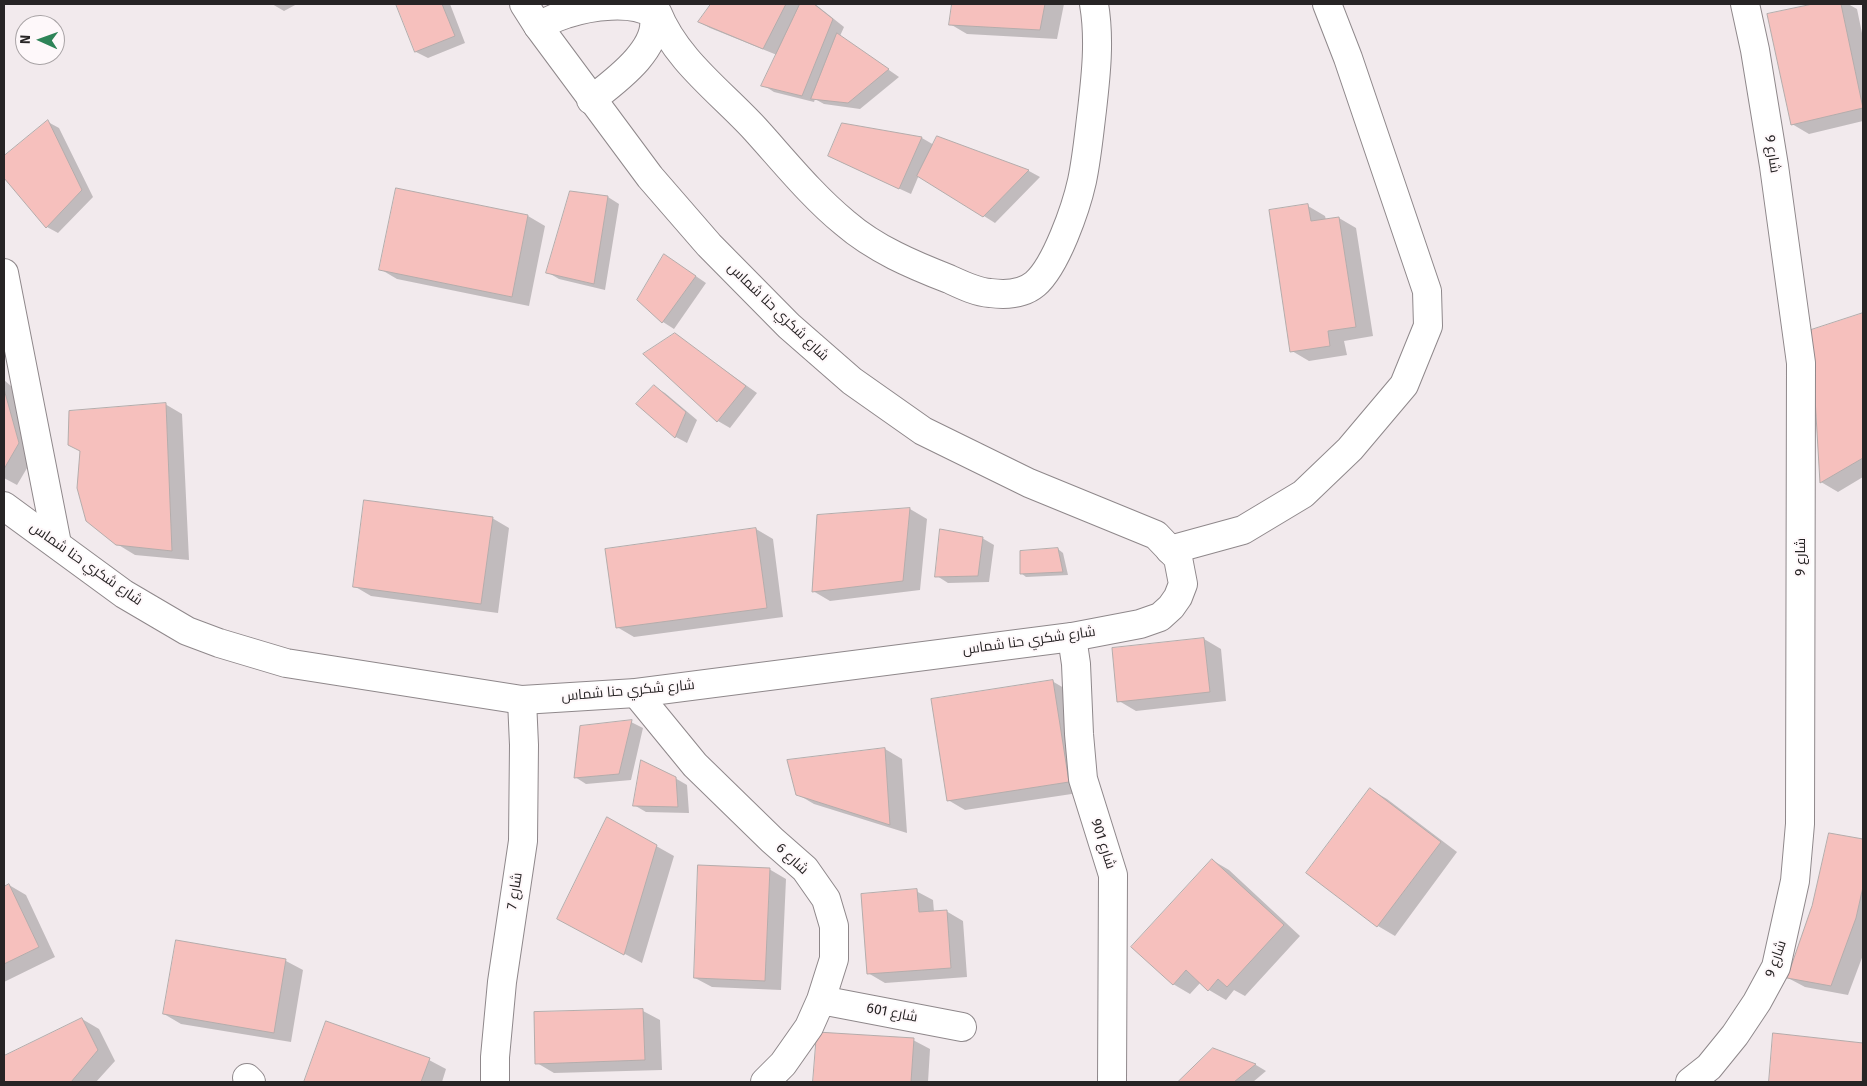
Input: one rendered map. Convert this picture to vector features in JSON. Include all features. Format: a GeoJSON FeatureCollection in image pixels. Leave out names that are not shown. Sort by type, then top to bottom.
{"type":"FeatureCollection","features":[{"type":"Feature","properties":{"kind":"street"},"geometry":{"type":"LineString","coordinates":[[659,10],[666,32],[680,52],[733,105],[822,203],[846,225],[888,253],[965,286],[988,293],[1002,294],[1021,292],[1035,285],[1044,274],[1060,245],[1077,201],[1085,168],[1097,61],[1094,4]]}},
{"type":"Feature","properties":{"kind":"street"},"geometry":{"type":"LineString","coordinates":[[1170,550],[1243,530],[1303,494],[1350,449],[1404,385],[1428,326],[1427,291],[1351,68],[1327,4]]}},
{"type":"Feature","properties":{"kind":"street","name":"شارع 9"},"geometry":{"type":"LineString","coordinates":[[1692,1081],[1709,1067],[1735,1035],[1757,1002],[1776,967],[1795,881],[1800,824],[1801,363],[1773,156],[1756,50],[1745,4]]}},
{"type":"Feature","properties":{"kind":"street"},"geometry":{"type":"LineString","coordinates":[[531,15],[566,13],[600,6],[629,6],[659,10]]}},
{"type":"Feature","properties":{"kind":"street"},"geometry":{"type":"LineString","coordinates":[[591,100],[616,81],[635,62],[647,46],[659,10]]}},
{"type":"Feature","properties":{"kind":"street","name":"شارع شكري حنا شماس"},"geometry":{"type":"LineString","coordinates":[[4,506],[124,594],[187,631],[218,643],[286,663],[522,700],[636,694],[1072,637],[1140,624],[1160,617],[1171,607],[1178,597],[1183,584],[1178,558],[1156,535],[1029,483],[923,431],[852,381],[789,326],[709,245],[650,177],[591,100],[531,15]]}},
{"type":"Feature","properties":{"kind":"street"},"geometry":{"type":"LineString","coordinates":[[4,273],[57,544]]}},
{"type":"Feature","properties":{"kind":"street","name":"شارع 901"},"geometry":{"type":"LineString","coordinates":[[1072,637],[1076,664],[1078,734],[1083,779],[1113,875],[1112,1082]]}},
{"type":"Feature","properties":{"kind":"street","name":"شارع 6"},"geometry":{"type":"LineString","coordinates":[[636,694],[695,765],[772,840],[805,869],[826,899],[834,926],[834,958],[821,1000],[809,1027],[783,1064],[765,1082]]}},
{"type":"Feature","properties":{"kind":"street","name":"شارع 7"},"geometry":{"type":"LineString","coordinates":[[495,1082],[494,1057],[502,982],[523,841],[524,745],[522,700]]}},
{"type":"Feature","properties":{"kind":"street","name":"شارع 601"},"geometry":{"type":"LineString","coordinates":[[821,1000],[962,1027]]}},
{"type":"Feature","properties":{"kind":"building"},"geometry":{"type":"Polygon","coordinates":[[[396,4],[442,4],[455,36],[415,52],[396,4]]]}},
{"type":"Feature","properties":{"kind":"building"},"geometry":{"type":"Polygon","coordinates":[[[711,4],[786,4],[763,49],[698,22],[711,4]]]}},
{"type":"Feature","properties":{"kind":"building"},"geometry":{"type":"Polygon","coordinates":[[[800,4],[814,4],[833,19],[802,96],[761,86],[800,4]]]}},
{"type":"Feature","properties":{"kind":"building"},"geometry":{"type":"Polygon","coordinates":[[[952,4],[1045,4],[1040,30],[949,25],[952,4]]]}},
{"type":"Feature","properties":{"kind":"building"},"geometry":{"type":"Polygon","coordinates":[[[1813,4],[1841,4],[1863,108],[1791,125],[1767,14],[1813,4]]]}},
{"type":"Feature","properties":{"kind":"building"},"geometry":{"type":"Polygon","coordinates":[[[837,33],[889,69],[848,103],[811,99],[837,33]]]}},
{"type":"Feature","properties":{"kind":"building"},"geometry":{"type":"Polygon","coordinates":[[[48,120],[82,190],[46,228],[4,178],[4,156],[48,120]]]}},
{"type":"Feature","properties":{"kind":"building"},"geometry":{"type":"Polygon","coordinates":[[[842,123],[922,137],[899,189],[828,156],[842,123]]]}},
{"type":"Feature","properties":{"kind":"building"},"geometry":{"type":"Polygon","coordinates":[[[937,136],[1029,170],[983,217],[917,176],[937,136]]]}},
{"type":"Feature","properties":{"kind":"building"},"geometry":{"type":"Polygon","coordinates":[[[396,188],[528,215],[512,297],[379,270],[396,188]]]}},
{"type":"Feature","properties":{"kind":"building"},"geometry":{"type":"Polygon","coordinates":[[[570,191],[608,196],[594,284],[546,273],[570,191]]]}},
{"type":"Feature","properties":{"kind":"building"},"geometry":{"type":"Polygon","coordinates":[[[1308,204],[1311,221],[1339,217],[1356,327],[1328,331],[1330,346],[1290,352],[1269,210],[1308,204]]]}},
{"type":"Feature","properties":{"kind":"building"},"geometry":{"type":"Polygon","coordinates":[[[664,254],[696,276],[662,323],[637,300],[664,254]]]}},
{"type":"Feature","properties":{"kind":"building"},"geometry":{"type":"Polygon","coordinates":[[[1863,313],[1863,458],[1820,483],[1811,330],[1863,313]]]}},
{"type":"Feature","properties":{"kind":"building"},"geometry":{"type":"Polygon","coordinates":[[[675,333],[746,386],[717,422],[643,354],[675,333]]]}},
{"type":"Feature","properties":{"kind":"building"},"geometry":{"type":"Polygon","coordinates":[[[654,385],[686,412],[675,438],[636,404],[654,385]]]}},
{"type":"Feature","properties":{"kind":"building"},"geometry":{"type":"Polygon","coordinates":[[[4,389],[19,443],[4,469],[4,389]]]}},
{"type":"Feature","properties":{"kind":"building"},"geometry":{"type":"Polygon","coordinates":[[[166,403],[172,551],[116,545],[86,521],[77,488],[80,451],[68,445],[69,411],[166,403]]]}},
{"type":"Feature","properties":{"kind":"building"},"geometry":{"type":"Polygon","coordinates":[[[364,500],[493,517],[481,604],[353,587],[364,500]]]}},
{"type":"Feature","properties":{"kind":"building"},"geometry":{"type":"Polygon","coordinates":[[[910,508],[903,581],[812,592],[817,515],[910,508]]]}},
{"type":"Feature","properties":{"kind":"building"},"geometry":{"type":"Polygon","coordinates":[[[756,528],[767,608],[616,628],[605,549],[756,528]]]}},
{"type":"Feature","properties":{"kind":"building"},"geometry":{"type":"Polygon","coordinates":[[[940,529],[983,537],[978,576],[935,577],[940,529]]]}},
{"type":"Feature","properties":{"kind":"building"},"geometry":{"type":"Polygon","coordinates":[[[1058,548],[1063,572],[1020,574],[1020,551],[1058,548]]]}},
{"type":"Feature","properties":{"kind":"building"},"geometry":{"type":"Polygon","coordinates":[[[1204,638],[1210,692],[1117,702],[1112,648],[1204,638]]]}},
{"type":"Feature","properties":{"kind":"building"},"geometry":{"type":"Polygon","coordinates":[[[1053,680],[1069,782],[947,801],[931,699],[1053,680]]]}},
{"type":"Feature","properties":{"kind":"building"},"geometry":{"type":"Polygon","coordinates":[[[632,720],[619,774],[574,778],[580,726],[632,720]]]}},
{"type":"Feature","properties":{"kind":"building"},"geometry":{"type":"Polygon","coordinates":[[[885,748],[890,825],[796,795],[787,760],[885,748]]]}},
{"type":"Feature","properties":{"kind":"building"},"geometry":{"type":"Polygon","coordinates":[[[641,760],[676,777],[678,807],[633,806],[641,760]]]}},
{"type":"Feature","properties":{"kind":"building"},"geometry":{"type":"Polygon","coordinates":[[[1370,788],[1441,842],[1377,927],[1306,873],[1370,788]]]}},
{"type":"Feature","properties":{"kind":"building"},"geometry":{"type":"Polygon","coordinates":[[[607,817],[657,845],[624,955],[557,919],[607,817]]]}},
{"type":"Feature","properties":{"kind":"building"},"geometry":{"type":"Polygon","coordinates":[[[1829,833],[1863,839],[1863,887],[1856,918],[1831,986],[1787,978],[1812,906],[1829,833]]]}},
{"type":"Feature","properties":{"kind":"building"},"geometry":{"type":"Polygon","coordinates":[[[1212,859],[1284,925],[1227,987],[1218,979],[1208,991],[1186,970],[1173,985],[1131,947],[1212,859]]]}},
{"type":"Feature","properties":{"kind":"building"},"geometry":{"type":"Polygon","coordinates":[[[698,865],[770,868],[765,981],[694,978],[698,865]]]}},
{"type":"Feature","properties":{"kind":"building"},"geometry":{"type":"Polygon","coordinates":[[[9,884],[39,947],[4,964],[4,887],[9,884]]]}},
{"type":"Feature","properties":{"kind":"building"},"geometry":{"type":"Polygon","coordinates":[[[917,889],[919,912],[947,910],[951,968],[867,974],[861,894],[917,889]]]}},
{"type":"Feature","properties":{"kind":"building"},"geometry":{"type":"Polygon","coordinates":[[[176,940],[286,959],[274,1033],[163,1014],[176,940]]]}},
{"type":"Feature","properties":{"kind":"building"},"geometry":{"type":"Polygon","coordinates":[[[643,1009],[645,1060],[535,1064],[534,1012],[643,1009]]]}},
{"type":"Feature","properties":{"kind":"building"},"geometry":{"type":"Polygon","coordinates":[[[82,1018],[98,1050],[71,1082],[4,1082],[4,1056],[82,1018]]]}},
{"type":"Feature","properties":{"kind":"building"},"geometry":{"type":"Polygon","coordinates":[[[326,1021],[430,1058],[421,1082],[304,1082],[326,1021]]]}},
{"type":"Feature","properties":{"kind":"building"},"geometry":{"type":"Polygon","coordinates":[[[817,1032],[914,1038],[911,1082],[813,1082],[817,1032]]]}},
{"type":"Feature","properties":{"kind":"building"},"geometry":{"type":"Polygon","coordinates":[[[1773,1033],[1863,1043],[1862,1082],[1769,1082],[1773,1033]]]}},
{"type":"Feature","properties":{"kind":"building"},"geometry":{"type":"Polygon","coordinates":[[[1213,1048],[1256,1064],[1234,1082],[1178,1082],[1213,1048]]]}}]}
